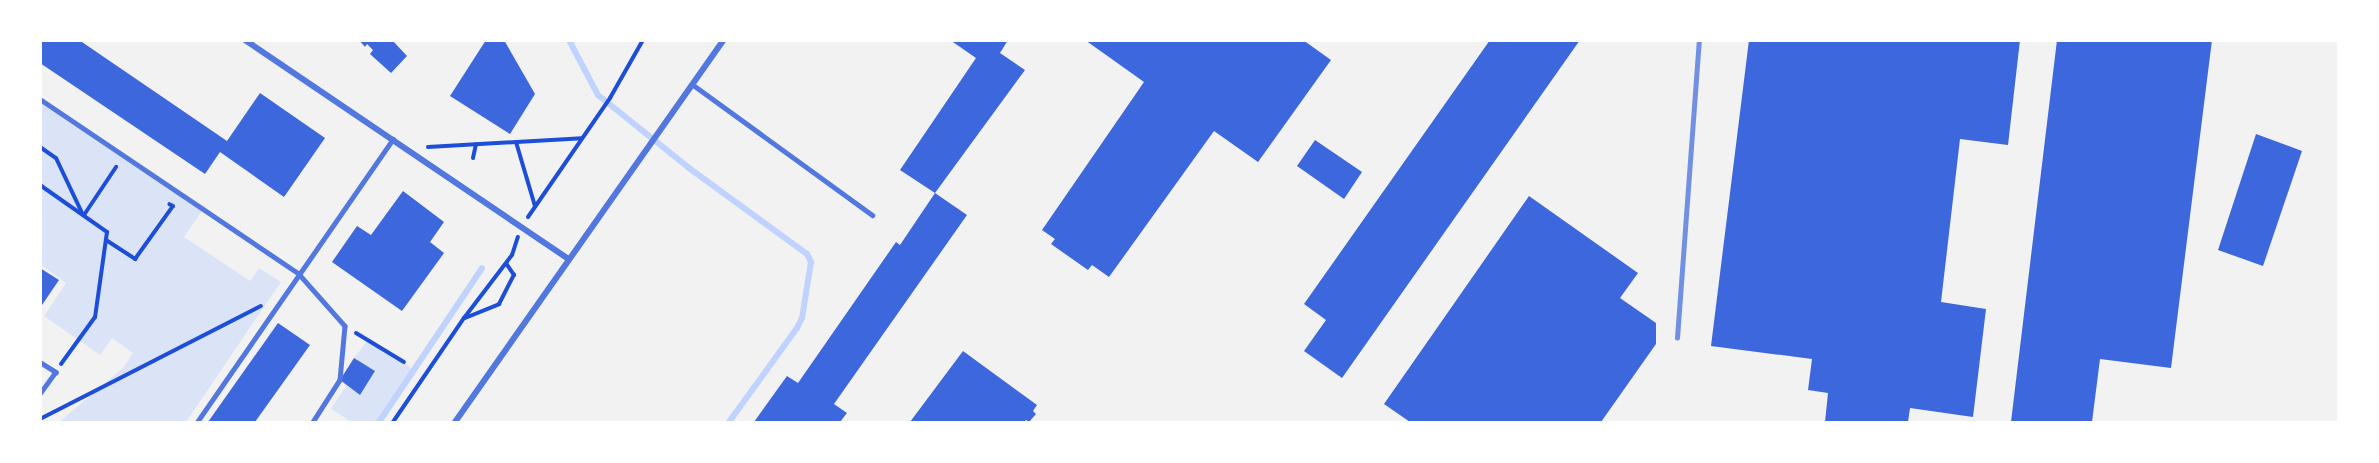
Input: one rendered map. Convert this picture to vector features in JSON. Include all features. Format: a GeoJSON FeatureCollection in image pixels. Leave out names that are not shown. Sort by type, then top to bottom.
{"type":"FeatureCollection","features":[{"type":"Feature","properties":{"kind":"street"},"geometry":{"type":"LineString","coordinates":[[245,40],[569,259]]}},
{"type":"Feature","properties":{"kind":"street"},"geometry":{"type":"LineString","coordinates":[[455,423],[723,40]]}},
{"type":"Feature","properties":{"kind":"lane"},"geometry":{"type":"LineString","coordinates":[[692,84],[872,215]]}},
{"type":"Feature","properties":{"kind":"lane"},"geometry":{"type":"LineString","coordinates":[[40,99],[299,274],[345,326],[340,380],[313,423]]}},
{"type":"Feature","properties":{"kind":"lane"},"geometry":{"type":"LineString","coordinates":[[197,423],[393,139]]}},
{"type":"Feature","properties":{"kind":"lane"},"geometry":{"type":"LineString","coordinates":[[40,362],[56,372],[40,394]]}},
{"type":"Feature","properties":{"kind":"path"},"geometry":{"type":"LineString","coordinates":[[393,423],[464,318],[512,255],[522,226],[610,98],[643,40]]}},
{"type":"Feature","properties":{"kind":"path"},"geometry":{"type":"LineString","coordinates":[[407,149],[583,138]]}},
{"type":"Feature","properties":{"kind":"path"},"geometry":{"type":"LineString","coordinates":[[516,142],[535,207]]}},
{"type":"Feature","properties":{"kind":"path"},"geometry":{"type":"LineString","coordinates":[[473,158],[476,144]]}},
{"type":"Feature","properties":{"kind":"path"},"geometry":{"type":"LineString","coordinates":[[40,147],[56,158],[83,216]]}},
{"type":"Feature","properties":{"kind":"path"},"geometry":{"type":"LineString","coordinates":[[107,160],[126,173]]}},
{"type":"Feature","properties":{"kind":"path"},"geometry":{"type":"LineString","coordinates":[[83,216],[116,167]]}},
{"type":"Feature","properties":{"kind":"path"},"geometry":{"type":"LineString","coordinates":[[40,185],[107,232],[95,316],[56,372]]}},
{"type":"Feature","properties":{"kind":"path"},"geometry":{"type":"LineString","coordinates":[[106,240],[135,259],[173,206],[164,200]]}},
{"type":"Feature","properties":{"kind":"path"},"geometry":{"type":"LineString","coordinates":[[464,318],[499,304],[514,275],[506,263]]}},
{"type":"Feature","properties":{"kind":"path"},"geometry":{"type":"LineString","coordinates":[[40,419],[286,294]]}},
{"type":"Feature","properties":{"kind":"path"},"geometry":{"type":"LineString","coordinates":[[345,326],[404,362]]}},
{"type":"Feature","properties":{"kind":"shaded area"},"geometry":{"type":"Polygon","coordinates":[[[40,101],[202,211],[184,237],[250,281],[259,268],[281,282],[186,422],[59,422],[123,368],[133,353],[112,338],[100,355],[44,316],[66,283],[41,265],[40,101]]]}},
{"type":"Feature","properties":{"kind":"shaded area"},"geometry":{"type":"Polygon","coordinates":[[[368,340],[413,369],[378,422],[352,422],[331,409],[346,386],[360,394],[375,372],[354,358],[368,340]]]}},
{"type":"Feature","properties":{"kind":"building"},"geometry":{"type":"Polygon","coordinates":[[[40,40],[79,40],[227,141],[260,93],[325,138],[284,197],[220,152],[205,174],[40,63],[40,40]]]}},
{"type":"Feature","properties":{"kind":"building"},"geometry":{"type":"Polygon","coordinates":[[[359,40],[392,40],[407,56],[391,73],[370,54],[373,50],[367,44],[365,47],[359,40]]]}},
{"type":"Feature","properties":{"kind":"building"},"geometry":{"type":"Polygon","coordinates":[[[486,40],[504,40],[535,94],[510,134],[450,96],[486,40]]]}},
{"type":"Feature","properties":{"kind":"building"},"geometry":{"type":"Polygon","coordinates":[[[950,40],[1008,40],[1000,53],[1025,70],[935,193],[900,170],[976,58],[950,40]]]}},
{"type":"Feature","properties":{"kind":"building"},"geometry":{"type":"Polygon","coordinates":[[[1085,40],[1303,40],[1331,60],[1258,162],[1214,131],[1109,277],[1092,265],[1088,270],[1051,244],[1055,239],[1042,230],[1144,82],[1085,40]]]}},
{"type":"Feature","properties":{"kind":"building"},"geometry":{"type":"Polygon","coordinates":[[[1490,40],[1580,40],[1342,378],[1304,351],[1326,320],[1304,304],[1490,40]]]}},
{"type":"Feature","properties":{"kind":"building"},"geometry":{"type":"Polygon","coordinates":[[[1749,40],[2020,40],[2008,145],[1960,139],[1941,302],[1986,309],[1973,417],[1910,408],[1908,422],[1825,422],[1828,393],[1808,390],[1812,359],[1711,346],[1749,40]]]}},
{"type":"Feature","properties":{"kind":"building"},"geometry":{"type":"Polygon","coordinates":[[[2057,40],[2212,40],[2171,368],[2100,359],[2092,422],[2011,422],[2057,40]]]}},
{"type":"Feature","properties":{"kind":"building"},"geometry":{"type":"Polygon","coordinates":[[[2256,134],[2302,151],[2263,266],[2218,250],[2256,134]]]}},
{"type":"Feature","properties":{"kind":"building"},"geometry":{"type":"Polygon","coordinates":[[[1315,140],[1362,172],[1344,199],[1297,166],[1315,140]]]}},
{"type":"Feature","properties":{"kind":"building"},"geometry":{"type":"Polygon","coordinates":[[[403,191],[444,222],[430,242],[444,253],[402,311],[332,262],[357,226],[371,235],[403,191]]]}},
{"type":"Feature","properties":{"kind":"building"},"geometry":{"type":"Polygon","coordinates":[[[935,193],[967,215],[834,404],[847,413],[840,422],[754,422],[787,376],[798,383],[896,242],[900,245],[935,193]]]}},
{"type":"Feature","properties":{"kind":"building"},"geometry":{"type":"Polygon","coordinates":[[[1529,196],[1638,273],[1620,298],[1656,323],[1656,344],[1601,422],[1410,422],[1384,404],[1529,196]]]}},
{"type":"Feature","properties":{"kind":"building"},"geometry":{"type":"Polygon","coordinates":[[[40,268],[59,280],[40,308],[40,268]]]}},
{"type":"Feature","properties":{"kind":"building"},"geometry":{"type":"Polygon","coordinates":[[[278,323],[310,345],[255,422],[208,422],[278,323]]]}},
{"type":"Feature","properties":{"kind":"building"},"geometry":{"type":"Polygon","coordinates":[[[963,351],[1037,405],[1033,411],[1036,414],[1029,422],[1026,420],[1024,422],[910,422],[963,351]]]}},
{"type":"Feature","properties":{"kind":"building"},"geometry":{"type":"Polygon","coordinates":[[[354,358],[375,371],[360,395],[340,380],[354,358]]]}},
{"type":"Feature","properties":{"kind":"waterway"},"geometry":{"type":"LineString","coordinates":[[569,40],[598,95],[689,168],[807,254],[811,262],[802,318],[797,328],[729,422]]}},
{"type":"Feature","properties":{"kind":"waterway"},"geometry":{"type":"LineString","coordinates":[[379,422],[482,268]]}},
{"type":"Feature","properties":{"kind":"railway"},"geometry":{"type":"LineString","coordinates":[[1677,338],[1699,40]]}}]}
